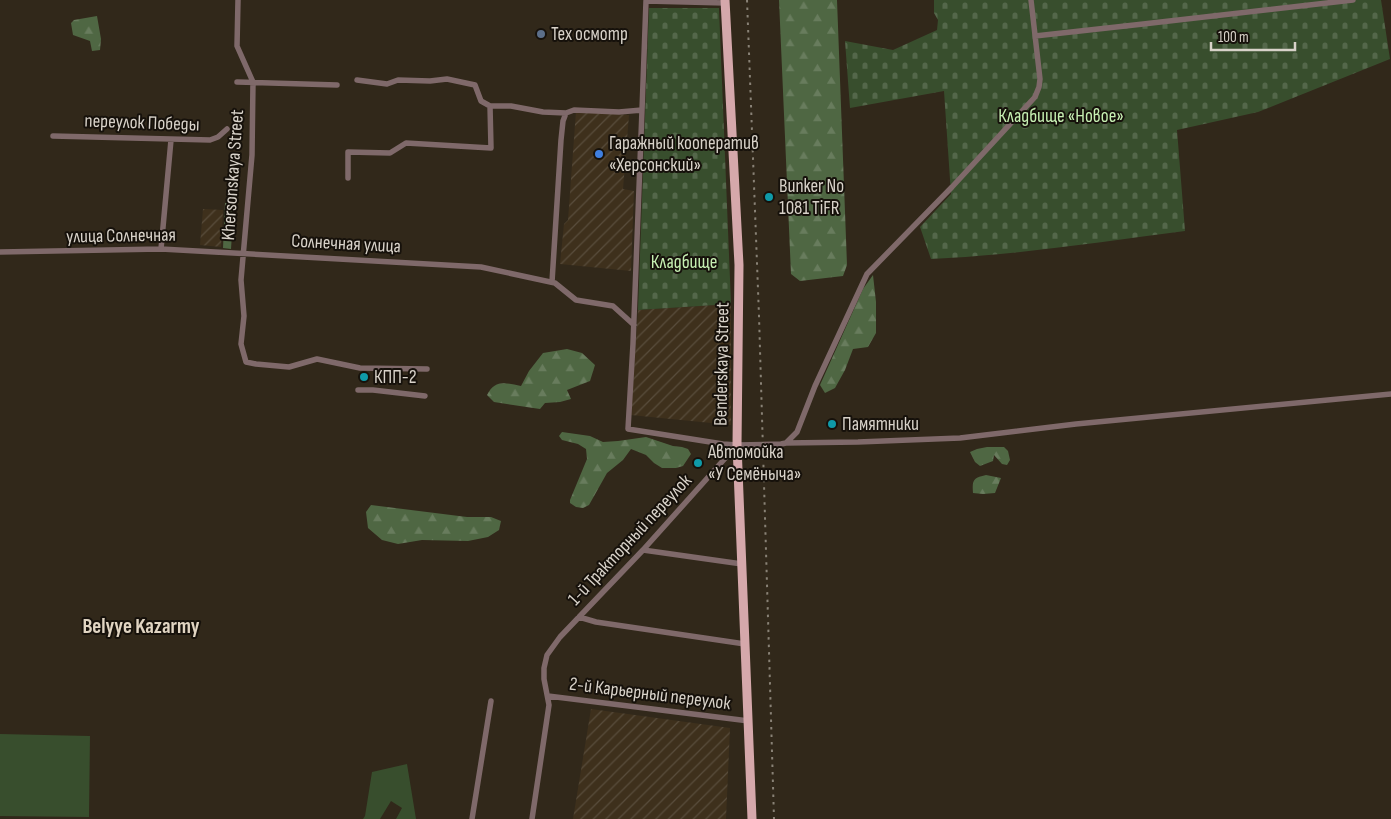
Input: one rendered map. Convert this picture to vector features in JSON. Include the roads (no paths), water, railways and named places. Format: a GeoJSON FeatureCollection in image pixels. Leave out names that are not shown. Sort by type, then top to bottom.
{"type":"FeatureCollection","features":[{"type":"Feature","properties":{"kind":"main road","name":"Benderskaya Street"},"geometry":{"type":"LineString","coordinates":[[725,1],[739,266],[737,446],[752,819]]}},
{"type":"Feature","properties":{"kind":"street"},"geometry":{"type":"LineString","coordinates":[[238,0],[237,46],[253,82]]}},
{"type":"Feature","properties":{"kind":"street"},"geometry":{"type":"LineString","coordinates":[[786,443],[797,432],[815,386],[867,274],[952,187],[1035,97],[1040,79],[1032,0]]}},
{"type":"Feature","properties":{"kind":"street"},"geometry":{"type":"LineString","coordinates":[[1035,36],[1153,22],[1199,19],[1353,0]]}},
{"type":"Feature","properties":{"kind":"street"},"geometry":{"type":"LineString","coordinates":[[725,1],[646,1],[634,325],[628,429],[737,446],[960,438],[1076,424],[1391,394]]}},
{"type":"Feature","properties":{"kind":"street"},"geometry":{"type":"LineString","coordinates":[[357,80],[387,84],[398,80],[430,81],[448,79],[475,85],[480,101],[490,106],[511,106],[543,112],[566,113],[574,110],[619,112],[642,110]]}},
{"type":"Feature","properties":{"kind":"street"},"geometry":{"type":"LineString","coordinates":[[237,82],[337,85]]}},
{"type":"Feature","properties":{"kind":"street","name":"Khersonskaya Street"},"geometry":{"type":"LineString","coordinates":[[253,82],[252,155],[241,280],[244,316],[241,344],[246,362],[289,367],[317,359],[360,368],[427,369]]}},
{"type":"Feature","properties":{"kind":"street"},"geometry":{"type":"LineString","coordinates":[[348,178],[348,152],[390,153],[406,143],[491,148],[490,106]]}},
{"type":"Feature","properties":{"kind":"street"},"geometry":{"type":"LineString","coordinates":[[566,113],[562,121],[552,282],[576,300],[613,306],[634,325]]}},
{"type":"Feature","properties":{"kind":"street","name":"переулок Победы"},"geometry":{"type":"LineString","coordinates":[[53,136],[210,140],[218,137],[228,129]]}},
{"type":"Feature","properties":{"kind":"street"},"geometry":{"type":"LineString","coordinates":[[161,249],[171,140]]}},
{"type":"Feature","properties":{"kind":"street","name":"улица Солнечная"},"geometry":{"type":"LineString","coordinates":[[0,252],[161,249],[243,253]]}},
{"type":"Feature","properties":{"kind":"street","name":"Солнечная улица"},"geometry":{"type":"LineString","coordinates":[[243,253],[481,267],[552,282]]}},
{"type":"Feature","properties":{"kind":"street"},"geometry":{"type":"LineString","coordinates":[[358,390],[425,396]]}},
{"type":"Feature","properties":{"kind":"street","name":"1-й Тракторный переулок"},"geometry":{"type":"LineString","coordinates":[[548,696],[544,679],[544,668],[547,655],[560,637],[643,550],[737,446]]}},
{"type":"Feature","properties":{"kind":"street"},"geometry":{"type":"LineString","coordinates":[[643,550],[742,564]]}},
{"type":"Feature","properties":{"kind":"street"},"geometry":{"type":"LineString","coordinates":[[579,617],[596,622],[745,644]]}},
{"type":"Feature","properties":{"kind":"street"},"geometry":{"type":"LineString","coordinates":[[532,819],[549,705],[548,696]]}},
{"type":"Feature","properties":{"kind":"street","name":"2-й Карьерный переулок"},"geometry":{"type":"LineString","coordinates":[[548,696],[748,721]]}},
{"type":"Feature","properties":{"kind":"street"},"geometry":{"type":"LineString","coordinates":[[472,819],[491,701]]}},
{"type":"Feature","properties":{"kind":"railway"},"geometry":{"type":"LineString","coordinates":[[747,0],[759,316],[774,819]]}},
{"type":"Feature","properties":{"kind":"place","name":"Тех осмотр"},"geometry":{"type":"Point","coordinates":[541,34]}},
{"type":"Feature","properties":{"kind":"place","name":"Гаражный кооператив «Херсонский»"},"geometry":{"type":"Point","coordinates":[599,154]}},
{"type":"Feature","properties":{"kind":"place","name":"Bunker No 1081 TiFR"},"geometry":{"type":"Point","coordinates":[769,197]}},
{"type":"Feature","properties":{"kind":"place","name":"КПП-2"},"geometry":{"type":"Point","coordinates":[364,377]}},
{"type":"Feature","properties":{"kind":"place","name":"Памятники"},"geometry":{"type":"Point","coordinates":[832,424]}},
{"type":"Feature","properties":{"kind":"place","name":"Автомойка «У Семёныча»"},"geometry":{"type":"Point","coordinates":[698,463]}},
{"type":"Feature","properties":{"kind":"district","name":"Belyye Kazarmy"},"geometry":{"type":"Point","coordinates":[141,626]}},
{"type":"Feature","properties":{"kind":"park label","name":"Кладбище «Новое»"},"geometry":{"type":"Point","coordinates":[1061,116]}},
{"type":"Feature","properties":{"kind":"park label","name":"Кладбище"},"geometry":{"type":"Point","coordinates":[684,262]}}]}
